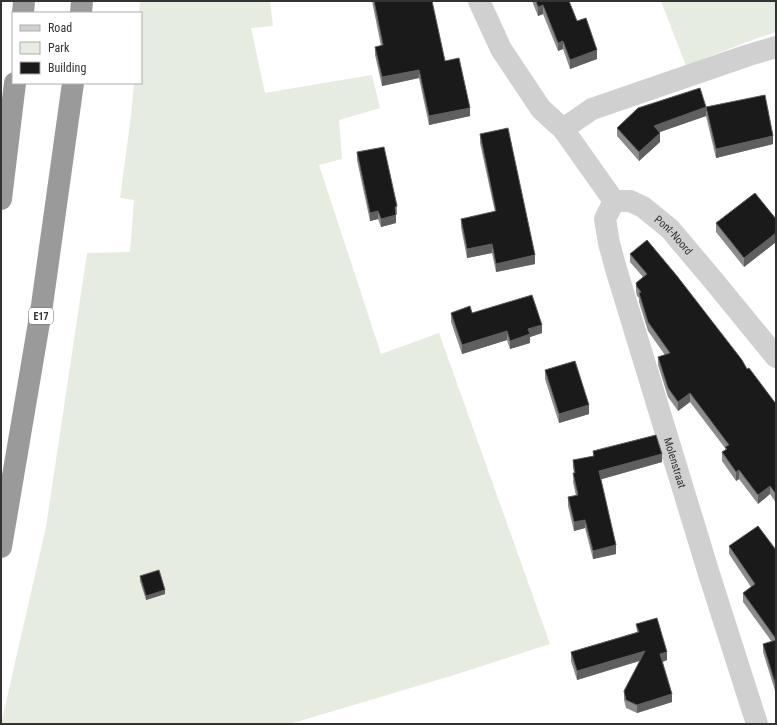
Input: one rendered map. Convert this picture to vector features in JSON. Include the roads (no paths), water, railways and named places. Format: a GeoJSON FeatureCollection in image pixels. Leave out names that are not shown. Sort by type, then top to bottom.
{"type":"FeatureCollection","features":[{"type":"Feature","properties":{"kind":"highway"},"geometry":{"type":"LineString","coordinates":[[23,12],[24,1]]}},
{"type":"Feature","properties":{"kind":"highway"},"geometry":{"type":"LineString","coordinates":[[81,12],[82,1]]}},
{"type":"Feature","properties":{"kind":"highway"},"geometry":{"type":"LineString","coordinates":[[1,199],[15,84]]}},
{"type":"Feature","properties":{"kind":"highway","name":"E17"},"geometry":{"type":"LineString","coordinates":[[1,547],[42,305],[73,84]]}},
{"type":"Feature","properties":{"kind":"street"},"geometry":{"type":"LineString","coordinates":[[479,1],[501,49],[540,109],[563,129],[614,201]]}},
{"type":"Feature","properties":{"kind":"street"},"geometry":{"type":"LineString","coordinates":[[563,129],[592,109],[776,47]]}},
{"type":"Feature","properties":{"kind":"street","name":"Pont-Noord"},"geometry":{"type":"LineString","coordinates":[[614,201],[630,201],[643,207],[670,229],[776,357]]}},
{"type":"Feature","properties":{"kind":"street","name":"Molenstraat"},"geometry":{"type":"LineString","coordinates":[[614,201],[605,219],[609,243],[616,269],[709,574],[757,724]]}}]}
